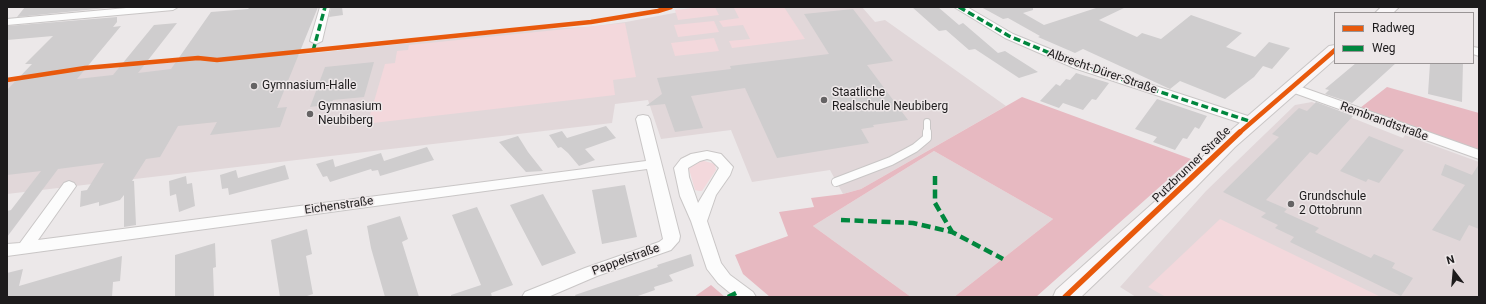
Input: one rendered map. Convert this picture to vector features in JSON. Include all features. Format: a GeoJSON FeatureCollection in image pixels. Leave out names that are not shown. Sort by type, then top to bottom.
{"type":"FeatureCollection","features":[{"type":"Feature","properties":{"kind":"main road","name":"Putzbrunner Straße"},"geometry":{"type":"LineString","coordinates":[[1072,296],[1252,122],[1290,87],[1334,51]]}},
{"type":"Feature","properties":{"kind":"street"},"geometry":{"type":"LineString","coordinates":[[7,22],[173,7]]}},
{"type":"Feature","properties":{"kind":"street"},"geometry":{"type":"LineString","coordinates":[[316,41],[325,7]]}},
{"type":"Feature","properties":{"kind":"street","name":"Albrecht-Dürer-Straße"},"geometry":{"type":"LineString","coordinates":[[959,7],[1009,36],[1078,65],[1252,122]]}},
{"type":"Feature","properties":{"kind":"street","name":"Rembrandtstraße"},"geometry":{"type":"LineString","coordinates":[[1290,87],[1479,155]]}},
{"type":"Feature","properties":{"kind":"street","name":"Pappelstraße"},"geometry":{"type":"LineString","coordinates":[[531,297],[591,272],[665,246],[671,241],[672,236],[643,119]]}},
{"type":"Feature","properties":{"kind":"street","name":"Eichenstraße"},"geometry":{"type":"LineString","coordinates":[[7,250],[653,164]]}},
{"type":"Feature","properties":{"kind":"street"},"geometry":{"type":"LineString","coordinates":[[25,247],[69,186]]}},
{"type":"Feature","properties":{"kind":"street"},"geometry":{"type":"LineString","coordinates":[[699,221],[713,265],[724,279],[747,297]]}},
{"type":"Feature","properties":{"kind":"lane"},"geometry":{"type":"LineString","coordinates":[[836,182],[891,161],[915,148],[927,138],[927,122]]}},
{"type":"Feature","properties":{"kind":"shaded area"},"geometry":{"type":"Polygon","coordinates":[[[706,7],[862,7],[875,22],[885,20],[1006,106],[861,189],[843,194],[830,170],[752,182],[731,130],[661,139],[648,100],[615,104],[612,123],[7,194],[7,82],[45,77],[56,73],[140,65],[193,60],[220,63],[541,29],[588,27],[626,22],[706,7]]]}},
{"type":"Feature","properties":{"kind":"shaded area"},"geometry":{"type":"Polygon","coordinates":[[[715,7],[719,15],[678,20],[675,10],[715,7]]]}},
{"type":"Feature","properties":{"kind":"shaded area"},"geometry":{"type":"Polygon","coordinates":[[[784,7],[805,39],[732,48],[729,41],[750,39],[743,25],[723,27],[719,21],[739,18],[734,8],[784,7]]]}},
{"type":"Feature","properties":{"kind":"shaded area"},"geometry":{"type":"Polygon","coordinates":[[[714,21],[719,32],[678,37],[674,25],[714,21]]]}},
{"type":"Feature","properties":{"kind":"shaded area"},"geometry":{"type":"Polygon","coordinates":[[[625,23],[636,77],[613,80],[615,95],[373,123],[374,116],[370,115],[385,64],[395,63],[397,51],[408,50],[409,45],[625,23]]]}},
{"type":"Feature","properties":{"kind":"shaded area"},"geometry":{"type":"Polygon","coordinates":[[[714,38],[719,51],[675,56],[671,43],[714,38]]]}},
{"type":"Feature","properties":{"kind":"shaded area"},"geometry":{"type":"Polygon","coordinates":[[[1387,87],[1479,113],[1479,150],[1360,108],[1387,87]]]}},
{"type":"Feature","properties":{"kind":"shaded area"},"geometry":{"type":"Polygon","coordinates":[[[1022,97],[1191,159],[1036,297],[954,297],[1053,219],[934,151],[813,226],[911,297],[770,297],[743,274],[735,255],[788,236],[779,212],[814,207],[811,198],[843,194],[861,189],[1022,97]]]}},
{"type":"Feature","properties":{"kind":"shaded area","name":"Grundschule 2 Ottobrunn"},"geometry":{"type":"Polygon","coordinates":[[[1312,102],[1403,138],[1405,135],[1479,162],[1479,297],[1136,297],[1120,287],[1206,191],[1295,105],[1312,102]]]}},
{"type":"Feature","properties":{"kind":"shaded area"},"geometry":{"type":"Polygon","coordinates":[[[934,151],[1053,219],[954,297],[911,297],[813,226],[934,151]]]}},
{"type":"Feature","properties":{"kind":"shaded area"},"geometry":{"type":"Polygon","coordinates":[[[701,160],[715,164],[716,170],[702,191],[699,191],[695,190],[689,169],[690,166],[701,160]]]}},
{"type":"Feature","properties":{"kind":"shaded area"},"geometry":{"type":"Polygon","coordinates":[[[1220,219],[1381,297],[1166,297],[1148,287],[1220,219]]]}},
{"type":"Feature","properties":{"kind":"shaded area"},"geometry":{"type":"Polygon","coordinates":[[[711,285],[725,297],[694,297],[711,285]]]}},
{"type":"Feature","properties":{"kind":"building"},"geometry":{"type":"Polygon","coordinates":[[[25,7],[116,7],[17,17],[25,7]]]}},
{"type":"Feature","properties":{"kind":"building"},"geometry":{"type":"Polygon","coordinates":[[[250,7],[318,7],[277,108],[287,107],[280,127],[210,135],[217,122],[178,126],[160,157],[146,159],[132,181],[134,181],[136,225],[124,227],[124,195],[120,200],[99,206],[99,202],[80,207],[81,191],[87,190],[104,163],[58,169],[7,237],[7,211],[11,210],[41,171],[7,175],[7,90],[32,64],[25,64],[53,36],[7,40],[8,26],[117,17],[117,22],[113,27],[121,26],[77,79],[113,75],[154,25],[177,23],[138,73],[171,69],[211,12],[248,9],[250,7]]]}},
{"type":"Feature","properties":{"kind":"building"},"geometry":{"type":"Polygon","coordinates":[[[331,7],[342,7],[343,15],[329,17],[331,7]]]}},
{"type":"Feature","properties":{"kind":"building"},"geometry":{"type":"Polygon","coordinates":[[[912,7],[938,7],[959,25],[963,23],[998,53],[1005,51],[1038,72],[1019,78],[975,49],[969,50],[946,30],[939,31],[912,7]]]}},
{"type":"Feature","properties":{"kind":"building"},"geometry":{"type":"Polygon","coordinates":[[[981,7],[1033,7],[1033,10],[1023,13],[1044,25],[1099,7],[1126,7],[1099,20],[1137,37],[1142,33],[1161,39],[1191,15],[1242,33],[1226,47],[1255,57],[1269,42],[1290,48],[1272,69],[1263,66],[1254,77],[1225,99],[1180,81],[1170,89],[1083,49],[1075,53],[1038,37],[1040,36],[1008,18],[1003,19],[981,7]]]}},
{"type":"Feature","properties":{"kind":"building"},"geometry":{"type":"Polygon","coordinates":[[[853,9],[893,61],[867,65],[908,120],[873,125],[874,127],[861,129],[869,143],[777,158],[745,88],[691,96],[703,128],[675,132],[665,104],[646,106],[662,94],[657,78],[731,69],[730,66],[829,54],[804,14],[853,9]]]}},
{"type":"Feature","properties":{"kind":"building"},"geometry":{"type":"Polygon","coordinates":[[[374,62],[364,97],[333,100],[332,104],[310,107],[325,67],[374,62]]]}},
{"type":"Feature","properties":{"kind":"building"},"geometry":{"type":"Polygon","coordinates":[[[1355,64],[1395,64],[1352,103],[1325,94],[1329,90],[1325,89],[1355,64]]]}},
{"type":"Feature","properties":{"kind":"building"},"geometry":{"type":"Polygon","coordinates":[[[1430,64],[1463,64],[1462,102],[1428,94],[1430,64]]]}},
{"type":"Feature","properties":{"kind":"building"},"geometry":{"type":"Polygon","coordinates":[[[1076,73],[1109,83],[1096,100],[1092,99],[1083,110],[1063,103],[1059,108],[1040,101],[1056,84],[1060,86],[1066,79],[1070,80],[1076,73]]]}},
{"type":"Feature","properties":{"kind":"building"},"geometry":{"type":"Polygon","coordinates":[[[1157,99],[1207,116],[1199,129],[1195,127],[1187,139],[1183,138],[1175,150],[1153,142],[1157,137],[1135,129],[1157,99]]]}},
{"type":"Feature","properties":{"kind":"building"},"geometry":{"type":"Polygon","coordinates":[[[1316,102],[1353,116],[1317,155],[1310,152],[1266,200],[1287,209],[1284,212],[1319,228],[1315,232],[1371,258],[1374,254],[1395,263],[1392,268],[1413,278],[1401,296],[1290,242],[1294,237],[1275,228],[1278,225],[1261,217],[1266,213],[1223,192],[1279,137],[1272,134],[1299,108],[1307,111],[1316,102]]]}},
{"type":"Feature","properties":{"kind":"building"},"geometry":{"type":"Polygon","coordinates":[[[606,126],[616,138],[585,149],[595,160],[579,166],[561,147],[558,148],[549,135],[562,131],[567,138],[606,126]]]}},
{"type":"Feature","properties":{"kind":"building"},"geometry":{"type":"Polygon","coordinates":[[[518,136],[543,171],[526,172],[499,142],[518,136]]]}},
{"type":"Feature","properties":{"kind":"building"},"geometry":{"type":"Polygon","coordinates":[[[1369,136],[1404,150],[1379,183],[1368,179],[1366,182],[1340,171],[1369,136]]]}},
{"type":"Feature","properties":{"kind":"building"},"geometry":{"type":"Polygon","coordinates":[[[427,147],[434,160],[380,176],[378,170],[372,171],[371,169],[330,182],[327,176],[323,177],[316,164],[333,159],[335,167],[381,153],[384,161],[427,147]]]}},
{"type":"Feature","properties":{"kind":"building"},"geometry":{"type":"Polygon","coordinates":[[[1445,164],[1472,175],[1479,164],[1479,229],[1469,225],[1460,241],[1432,230],[1465,185],[1441,175],[1445,164]]]}},
{"type":"Feature","properties":{"kind":"building"},"geometry":{"type":"Polygon","coordinates":[[[285,165],[289,179],[229,195],[228,188],[222,189],[220,175],[236,170],[238,178],[285,165]]]}},
{"type":"Feature","properties":{"kind":"building"},"geometry":{"type":"Polygon","coordinates":[[[186,176],[187,184],[192,183],[195,206],[179,212],[176,194],[170,196],[169,181],[186,176]]]}},
{"type":"Feature","properties":{"kind":"building"},"geometry":{"type":"Polygon","coordinates":[[[625,185],[637,237],[602,244],[592,190],[625,185]]]}},
{"type":"Feature","properties":{"kind":"building"},"geometry":{"type":"Polygon","coordinates":[[[543,194],[576,253],[542,266],[510,205],[543,194]]]}},
{"type":"Feature","properties":{"kind":"building"},"geometry":{"type":"Polygon","coordinates":[[[477,207],[513,285],[491,293],[492,297],[451,297],[451,295],[481,285],[452,215],[477,207]]]}},
{"type":"Feature","properties":{"kind":"building"},"geometry":{"type":"Polygon","coordinates":[[[400,216],[408,239],[402,242],[419,297],[385,297],[371,248],[367,226],[400,216]]]}},
{"type":"Feature","properties":{"kind":"building"},"geometry":{"type":"Polygon","coordinates":[[[307,229],[312,254],[306,256],[313,294],[304,297],[280,297],[271,240],[307,229]]]}},
{"type":"Feature","properties":{"kind":"building"},"geometry":{"type":"Polygon","coordinates":[[[215,243],[216,267],[213,268],[214,297],[175,297],[175,255],[215,243]]]}},
{"type":"Feature","properties":{"kind":"building"},"geometry":{"type":"Polygon","coordinates":[[[691,254],[694,266],[669,275],[673,281],[654,287],[655,290],[635,297],[576,297],[575,295],[658,267],[657,265],[691,254]]]}},
{"type":"Feature","properties":{"kind":"building"},"geometry":{"type":"Polygon","coordinates":[[[122,256],[120,281],[113,282],[112,297],[7,297],[7,273],[23,269],[19,286],[122,256]]]}},
{"type":"Feature","properties":{"kind":"marked path"},"geometry":{"type":"LineString","coordinates":[[313,51],[325,7]]}},
{"type":"Feature","properties":{"kind":"marked path"},"geometry":{"type":"LineString","coordinates":[[959,7],[1009,36],[1078,65],[1252,122]]}},
{"type":"Feature","properties":{"kind":"marked path"},"geometry":{"type":"LineString","coordinates":[[935,176],[935,203],[952,232]]}},
{"type":"Feature","properties":{"kind":"marked path"},"geometry":{"type":"LineString","coordinates":[[841,220],[913,223],[952,232],[1003,259]]}},
{"type":"Feature","properties":{"kind":"marked path"},"geometry":{"type":"LineString","coordinates":[[728,297],[740,291]]}},
{"type":"Feature","properties":{"kind":"cycle path"},"geometry":{"type":"LineString","coordinates":[[7,80],[85,68],[198,58],[217,60],[538,26],[591,22],[658,11],[671,7]]}},
{"type":"Feature","properties":{"kind":"cycle path"},"geometry":{"type":"LineString","coordinates":[[1065,297],[1188,183],[1228,143],[1334,51]]}},
{"type":"Feature","properties":{"kind":"place","name":"Gymnasium-Halle"},"geometry":{"type":"Point","coordinates":[254,86]}},
{"type":"Feature","properties":{"kind":"place","name":"Staatliche Realschule Neubiberg"},"geometry":{"type":"Point","coordinates":[824,100]}},
{"type":"Feature","properties":{"kind":"place","name":"Gymnasium Neubiberg"},"geometry":{"type":"Point","coordinates":[310,114]}},
{"type":"Feature","properties":{"kind":"place","name":"Grundschule 2 Ottobrunn"},"geometry":{"type":"Point","coordinates":[1291,204]}}]}
